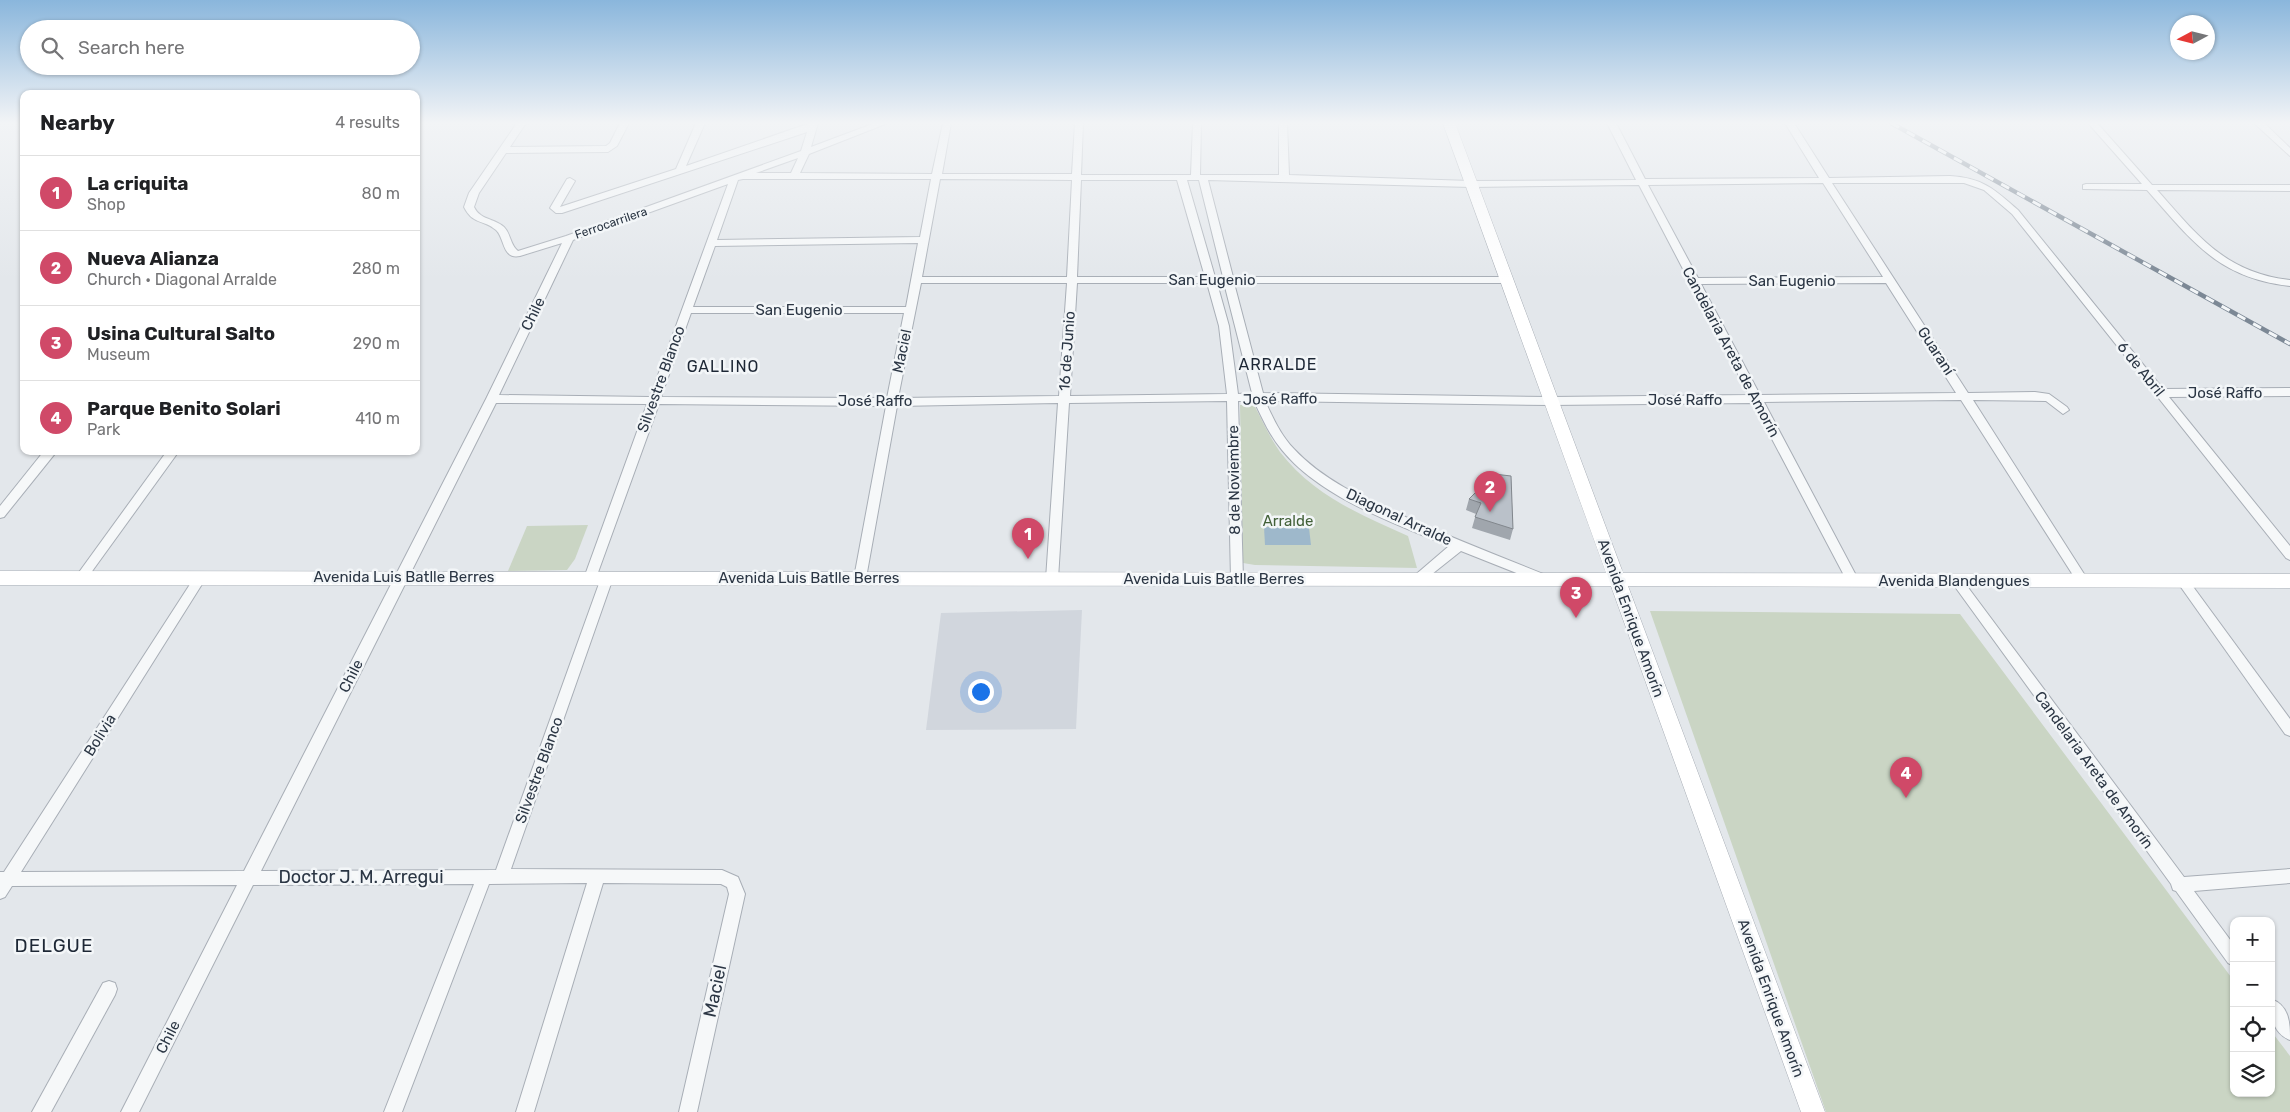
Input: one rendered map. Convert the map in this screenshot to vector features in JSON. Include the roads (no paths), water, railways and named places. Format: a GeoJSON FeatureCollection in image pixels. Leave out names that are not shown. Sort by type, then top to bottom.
{"type":"FeatureCollection","features":[{"type":"Feature","properties":{"kind":"street","name":"Ferrocarrilera"},"geometry":{"type":"LineString","coordinates":[[487,175],[474,193],[469,207],[472,215],[478,220],[500,228],[505,234],[506,245],[511,252],[517,254],[569,238],[746,175]]}},
{"type":"Feature","properties":{"kind":"street"},"geometry":{"type":"LineString","coordinates":[[570,181],[555,208],[559,211],[567,210],[670,175]]}},
{"type":"Feature","properties":{"kind":"street"},"geometry":{"type":"LineString","coordinates":[[1199,175],[1258,397]]}},
{"type":"Feature","properties":{"kind":"street","name":"Avenida Enrique Amorín"},"geometry":{"type":"LineString","coordinates":[[1468,175],[1813,1112]]}},
{"type":"Feature","properties":{"kind":"street","name":"Candelaria Areta de Amorín"},"geometry":{"type":"LineString","coordinates":[[1637,175],[1853,581]]}},
{"type":"Feature","properties":{"kind":"street","name":"Guaraní"},"geometry":{"type":"LineString","coordinates":[[1823,175],[2082,580]]}},
{"type":"Feature","properties":{"kind":"street"},"geometry":{"type":"LineString","coordinates":[[2139,175],[2199,244],[2223,260],[2260,278],[2290,283]]}},
{"type":"Feature","properties":{"kind":"street","name":"Maciel"},"geometry":{"type":"LineString","coordinates":[[860,578],[892,402],[937,176]]}},
{"type":"Feature","properties":{"kind":"street"},"geometry":{"type":"LineString","coordinates":[[738,178],[1077,176],[1284,178],[1471,184],[1642,184],[1825,178]]}},
{"type":"Feature","properties":{"kind":"street","name":"16 de Junio"},"geometry":{"type":"LineString","coordinates":[[1052,579],[1077,176]]}},
{"type":"Feature","properties":{"kind":"street","name":"Silvestre Blanco"},"geometry":{"type":"LineString","coordinates":[[501,876],[598,578],[653,400],[711,243],[738,178]]}},
{"type":"Feature","properties":{"kind":"street","name":"8 de Noviembre"},"geometry":{"type":"LineString","coordinates":[[1180,178],[1224,326],[1232,381],[1237,579]]}},
{"type":"Feature","properties":{"kind":"street","name":"6 de Abril"},"geometry":{"type":"LineString","coordinates":[[1825,178],[1950,179],[1965,180],[1987,188],[2015,212],[2290,554]]}},
{"type":"Feature","properties":{"kind":"street"},"geometry":{"type":"LineString","coordinates":[[2086,187],[2290,188]]}},
{"type":"Feature","properties":{"kind":"street","name":"Chile"},"geometry":{"type":"LineString","coordinates":[[130,1112],[492,399],[569,238]]}},
{"type":"Feature","properties":{"kind":"street"},"geometry":{"type":"LineString","coordinates":[[711,243],[925,240]]}},
{"type":"Feature","properties":{"kind":"street","name":"San Eugenio"},"geometry":{"type":"LineString","coordinates":[[917,280],[1506,280]]}},
{"type":"Feature","properties":{"kind":"street","name":"San Eugenio"},"geometry":{"type":"LineString","coordinates":[[1694,281],[1891,280]]}},
{"type":"Feature","properties":{"kind":"street","name":"San Eugenio"},"geometry":{"type":"LineString","coordinates":[[687,310],[911,310]]}},
{"type":"Feature","properties":{"kind":"street","name":"José Raffo"},"geometry":{"type":"LineString","coordinates":[[2160,392],[2290,392]]}},
{"type":"Feature","properties":{"kind":"street","name":"José Raffo"},"geometry":{"type":"LineString","coordinates":[[492,399],[892,402],[1232,399],[1258,397],[1550,401],[2035,396],[2049,398],[2063,410]]}},
{"type":"Feature","properties":{"kind":"street","name":"Diagonal Arralde"},"geometry":{"type":"LineString","coordinates":[[1258,397],[1272,428],[1286,447],[1319,476],[1365,504],[1546,580]]}},
{"type":"Feature","properties":{"kind":"street"},"geometry":{"type":"LineString","coordinates":[[0,514],[48,455]]}},
{"type":"Feature","properties":{"kind":"street"},"geometry":{"type":"LineString","coordinates":[[81,578],[170,455]]}},
{"type":"Feature","properties":{"kind":"street"},"geometry":{"type":"LineString","coordinates":[[1418,579],[1459,545]]}},
{"type":"Feature","properties":{"kind":"street","name":"Avenida Luis Batlle Berres"},"geometry":{"type":"LineString","coordinates":[[0,578],[1618,580]]}},
{"type":"Feature","properties":{"kind":"street","name":"Bolivia"},"geometry":{"type":"LineString","coordinates":[[3,884],[200,578]]}},
{"type":"Feature","properties":{"kind":"street","name":"Avenida Blandengues"},"geometry":{"type":"LineString","coordinates":[[1618,580],[1956,582],[2290,580]]}},
{"type":"Feature","properties":{"kind":"street"},"geometry":{"type":"LineString","coordinates":[[2182,580],[2290,730]]}},
{"type":"Feature","properties":{"kind":"street","name":"Candelaria Areta de Amorín"},"geometry":{"type":"LineString","coordinates":[[1956,582],[2178,885],[2230,953]]}},
{"type":"Feature","properties":{"kind":"street"},"geometry":{"type":"LineString","coordinates":[[525,1112],[596,876]]}},
{"type":"Feature","properties":{"kind":"street"},"geometry":{"type":"LineString","coordinates":[[2178,885],[2290,876]]}},
{"type":"Feature","properties":{"kind":"street"},"geometry":{"type":"LineString","coordinates":[[393,1112],[484,877]]}},
{"type":"Feature","properties":{"kind":"street","name":"Maciel"},"geometry":{"type":"LineString","coordinates":[[688,1112],[737,894],[733,882],[722,877]]}},
{"type":"Feature","properties":{"kind":"street","name":"Doctor J. M. Arregui"},"geometry":{"type":"LineString","coordinates":[[3,884],[248,878],[722,877]]}},
{"type":"Feature","properties":{"kind":"street"},"geometry":{"type":"LineString","coordinates":[[41,1112],[109,989]]}},
{"type":"Feature","properties":{"kind":"street"},"geometry":{"type":"LineString","coordinates":[[2275,1012],[2290,1032]]}},
{"type":"Feature","properties":{"kind":"water"},"geometry":{"type":"Polygon","coordinates":[[[1264,527],[1309,528],[1311,545],[1265,545],[1264,527]]]}},
{"type":"Feature","properties":{"kind":"railway"},"geometry":{"type":"LineString","coordinates":[[1985,175],[2290,344]]}},
{"type":"Feature","properties":{"kind":"place","name":"Nueva Alianza"},"geometry":{"type":"Point","coordinates":[1490,512]}},
{"type":"Feature","properties":{"kind":"place","name":"La criquita"},"geometry":{"type":"Point","coordinates":[1028,559]}},
{"type":"Feature","properties":{"kind":"place","name":"Usina Cultural Salto"},"geometry":{"type":"Point","coordinates":[1576,618]}},
{"type":"Feature","properties":{"kind":"place","name":"Parque Benito Solari"},"geometry":{"type":"Point","coordinates":[1906,798]}},
{"type":"Feature","properties":{"kind":"district","name":"ARRALDE"},"geometry":{"type":"Point","coordinates":[1278,364]}},
{"type":"Feature","properties":{"kind":"district","name":"GALLINO"},"geometry":{"type":"Point","coordinates":[723,366]}},
{"type":"Feature","properties":{"kind":"district","name":"DELGUE"},"geometry":{"type":"Point","coordinates":[54,945]}},
{"type":"Feature","properties":{"kind":"park label","name":"Arralde"},"geometry":{"type":"Point","coordinates":[1288,521]}}]}
